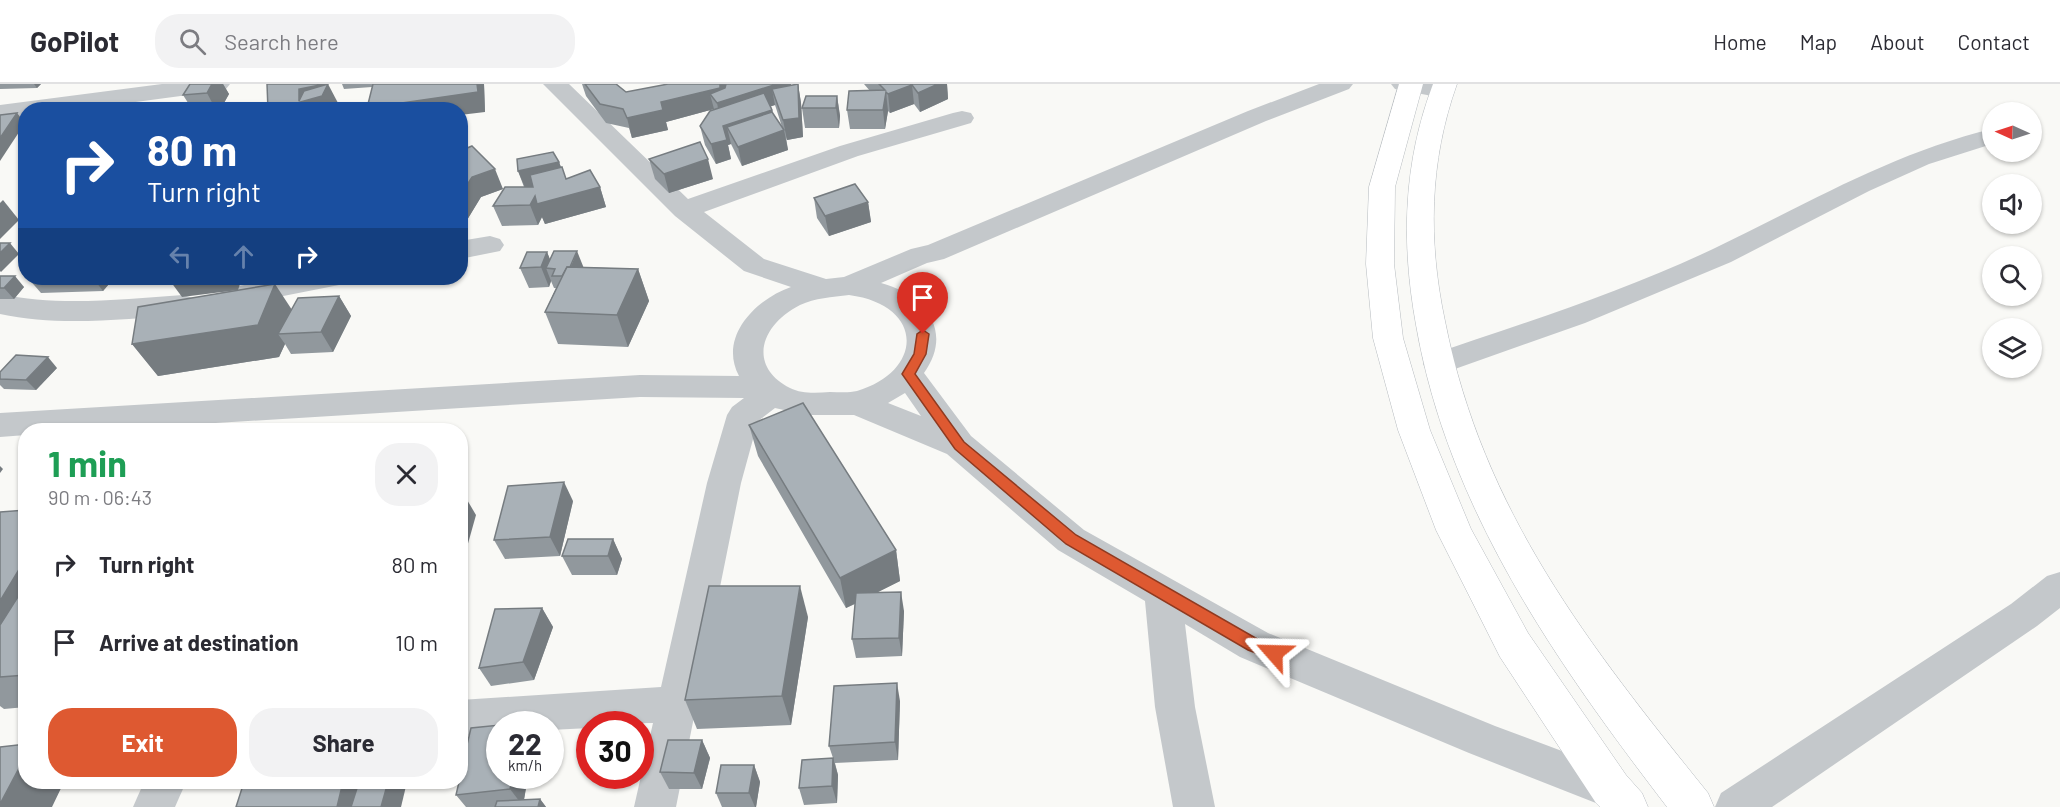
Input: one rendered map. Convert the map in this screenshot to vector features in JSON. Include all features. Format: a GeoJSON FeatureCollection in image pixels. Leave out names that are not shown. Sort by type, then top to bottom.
{"type":"FeatureCollection","features":[{"type":"Feature","properties":{"kind":"main road"},"geometry":{"type":"LineString","coordinates":[[1408,84],[1382,187],[1380,264],[1388,338],[1414,430],[1454,530],[1514,645],[1619,798]]}},
{"type":"Feature","properties":{"kind":"main road"},"geometry":{"type":"LineString","coordinates":[[1444,87],[1423,163],[1418,209],[1420,263],[1429,329],[1450,409],[1473,473],[1509,547],[1555,621],[1619,714],[1692,807]]}},
{"type":"Feature","properties":{"kind":"street"},"geometry":{"type":"LineString","coordinates":[[78,102],[218,84]]}},
{"type":"Feature","properties":{"kind":"street"},"geometry":{"type":"LineString","coordinates":[[555,84],[684,210],[754,265],[836,287],[876,290],[898,300],[915,315],[923,334],[920,354],[908,374],[886,392],[857,403]]}},
{"type":"Feature","properties":{"kind":"street"},"geometry":{"type":"LineString","coordinates":[[778,395],[751,373],[746,357],[751,333],[769,311],[803,293],[836,287],[921,255],[934,253],[1257,116],[1341,84]]}},
{"type":"Feature","properties":{"kind":"street"},"geometry":{"type":"LineString","coordinates":[[1408,84],[1444,87]]}},
{"type":"Feature","properties":{"kind":"street"},"geometry":{"type":"LineString","coordinates":[[0,112],[18,110]]}},
{"type":"Feature","properties":{"kind":"street"},"geometry":{"type":"LineString","coordinates":[[684,210],[849,151],[962,118]]}},
{"type":"Feature","properties":{"kind":"street"},"geometry":{"type":"LineString","coordinates":[[1438,364],[1575,316],[1721,255],[1860,185],[1920,159],[1982,139]]}},
{"type":"Feature","properties":{"kind":"street"},"geometry":{"type":"LineString","coordinates":[[468,249],[490,245]]}},
{"type":"Feature","properties":{"kind":"street"},"geometry":{"type":"LineString","coordinates":[[898,300],[921,255]]}},
{"type":"Feature","properties":{"kind":"street"},"geometry":{"type":"LineString","coordinates":[[754,265],[769,311]]}},
{"type":"Feature","properties":{"kind":"street"},"geometry":{"type":"LineString","coordinates":[[0,304],[22,309],[107,310],[178,306],[291,285]]}},
{"type":"Feature","properties":{"kind":"street"},"geometry":{"type":"LineString","coordinates":[[640,386],[746,357]]}},
{"type":"Feature","properties":{"kind":"street"},"geometry":{"type":"LineString","coordinates":[[908,374],[959,445],[1071,540],[1254,645],[1619,798]]}},
{"type":"Feature","properties":{"kind":"street"},"geometry":{"type":"LineString","coordinates":[[33,423],[640,386],[778,395],[857,403],[959,445]]}},
{"type":"Feature","properties":{"kind":"street"},"geometry":{"type":"LineString","coordinates":[[724,483],[772,432],[778,395]]}},
{"type":"Feature","properties":{"kind":"street"},"geometry":{"type":"LineString","coordinates":[[655,807],[679,704],[724,483],[743,415],[778,395]]}},
{"type":"Feature","properties":{"kind":"street"},"geometry":{"type":"LineString","coordinates":[[0,425],[18,424]]}},
{"type":"Feature","properties":{"kind":"street"},"geometry":{"type":"LineString","coordinates":[[1736,807],[2024,615],[2060,587]]}},
{"type":"Feature","properties":{"kind":"street"},"geometry":{"type":"LineString","coordinates":[[1164,593],[1175,707],[1194,807]]}},
{"type":"Feature","properties":{"kind":"street"},"geometry":{"type":"LineString","coordinates":[[468,717],[679,704]]}},
{"type":"Feature","properties":{"kind":"street"},"geometry":{"type":"LineString","coordinates":[[154,807],[162,789]]}},
{"type":"Feature","properties":{"kind":"building"},"geometry":{"type":"Polygon","coordinates":[[[190,84],[212,84],[207,93],[183,95],[190,84]]]}},
{"type":"Feature","properties":{"kind":"building"},"geometry":{"type":"Polygon","coordinates":[[[267,84],[320,84],[299,89],[299,101],[304,91],[328,84],[322,96],[301,102],[268,102],[267,84]]]}},
{"type":"Feature","properties":{"kind":"building"},"geometry":{"type":"Polygon","coordinates":[[[373,84],[477,84],[478,92],[409,102],[368,102],[373,84]]]}},
{"type":"Feature","properties":{"kind":"building"},"geometry":{"type":"Polygon","coordinates":[[[585,84],[616,84],[626,92],[668,84],[720,84],[720,88],[661,102],[663,110],[627,118],[623,109],[600,104],[585,84]]]}},
{"type":"Feature","properties":{"kind":"building"},"geometry":{"type":"Polygon","coordinates":[[[726,84],[777,84],[717,103],[710,94],[725,88],[726,84]]]}},
{"type":"Feature","properties":{"kind":"building"},"geometry":{"type":"Polygon","coordinates":[[[798,84],[799,118],[783,120],[772,89],[798,84]]]}},
{"type":"Feature","properties":{"kind":"building"},"geometry":{"type":"Polygon","coordinates":[[[879,84],[938,84],[918,93],[912,85],[888,94],[886,92],[883,110],[847,110],[849,91],[885,90],[879,84]]]}},
{"type":"Feature","properties":{"kind":"building"},"geometry":{"type":"Polygon","coordinates":[[[764,93],[772,110],[723,126],[727,140],[711,144],[700,126],[710,111],[764,93]]]}},
{"type":"Feature","properties":{"kind":"building"},"geometry":{"type":"Polygon","coordinates":[[[806,96],[837,96],[836,108],[802,108],[806,96]]]}},
{"type":"Feature","properties":{"kind":"building"},"geometry":{"type":"Polygon","coordinates":[[[772,112],[784,130],[738,147],[727,127],[772,112]]]}},
{"type":"Feature","properties":{"kind":"building"},"geometry":{"type":"Polygon","coordinates":[[[17,113],[0,138],[0,115],[17,113]]]}},
{"type":"Feature","properties":{"kind":"building"},"geometry":{"type":"Polygon","coordinates":[[[700,142],[708,159],[664,174],[649,159],[700,142]]]}},
{"type":"Feature","properties":{"kind":"building"},"geometry":{"type":"Polygon","coordinates":[[[472,146],[495,169],[472,177],[468,183],[468,148],[472,146]]]}},
{"type":"Feature","properties":{"kind":"building"},"geometry":{"type":"Polygon","coordinates":[[[553,152],[559,162],[518,171],[517,159],[553,152]]]}},
{"type":"Feature","properties":{"kind":"building"},"geometry":{"type":"Polygon","coordinates":[[[562,167],[566,179],[590,170],[600,187],[537,204],[535,196],[530,205],[493,206],[505,187],[533,187],[530,175],[562,167]]]}},
{"type":"Feature","properties":{"kind":"building"},"geometry":{"type":"Polygon","coordinates":[[[855,184],[868,202],[825,216],[814,198],[855,184]]]}},
{"type":"Feature","properties":{"kind":"building"},"geometry":{"type":"Polygon","coordinates":[[[0,243],[10,243],[0,253],[0,243]]]}},
{"type":"Feature","properties":{"kind":"building"},"geometry":{"type":"Polygon","coordinates":[[[554,251],[577,251],[570,267],[567,267],[562,276],[552,276],[555,269],[546,268],[554,251]]]}},
{"type":"Feature","properties":{"kind":"building"},"geometry":{"type":"Polygon","coordinates":[[[527,252],[547,252],[541,267],[520,268],[527,252]]]}},
{"type":"Feature","properties":{"kind":"building"},"geometry":{"type":"Polygon","coordinates":[[[567,267],[638,269],[617,315],[545,312],[567,267]]]}},
{"type":"Feature","properties":{"kind":"building"},"geometry":{"type":"Polygon","coordinates":[[[0,276],[15,276],[4,288],[0,288],[0,276]]]}},
{"type":"Feature","properties":{"kind":"building"},"geometry":{"type":"Polygon","coordinates":[[[275,285],[258,325],[132,344],[138,307],[275,285]]]}},
{"type":"Feature","properties":{"kind":"building"},"geometry":{"type":"Polygon","coordinates":[[[339,296],[321,332],[278,334],[298,298],[339,296]]]}},
{"type":"Feature","properties":{"kind":"building"},"geometry":{"type":"Polygon","coordinates":[[[16,355],[48,357],[26,380],[0,379],[0,372],[16,355]]]}},
{"type":"Feature","properties":{"kind":"building"},"geometry":{"type":"Polygon","coordinates":[[[803,403],[896,550],[840,578],[749,425],[803,403]]]}},
{"type":"Feature","properties":{"kind":"building"},"geometry":{"type":"Polygon","coordinates":[[[564,482],[550,537],[494,540],[508,486],[564,482]]]}},
{"type":"Feature","properties":{"kind":"building"},"geometry":{"type":"Polygon","coordinates":[[[18,511],[18,571],[0,601],[0,512],[18,511]]]}},
{"type":"Feature","properties":{"kind":"building"},"geometry":{"type":"Polygon","coordinates":[[[568,539],[613,539],[608,556],[562,556],[568,539]]]}},
{"type":"Feature","properties":{"kind":"building"},"geometry":{"type":"Polygon","coordinates":[[[709,586],[800,586],[782,696],[685,700],[709,586]]]}},
{"type":"Feature","properties":{"kind":"building"},"geometry":{"type":"Polygon","coordinates":[[[901,592],[899,638],[852,639],[856,593],[901,592]]]}},
{"type":"Feature","properties":{"kind":"building"},"geometry":{"type":"Polygon","coordinates":[[[18,597],[18,676],[0,677],[0,625],[18,597]]]}},
{"type":"Feature","properties":{"kind":"building"},"geometry":{"type":"Polygon","coordinates":[[[542,608],[523,662],[479,668],[495,609],[542,608]]]}},
{"type":"Feature","properties":{"kind":"building"},"geometry":{"type":"Polygon","coordinates":[[[897,683],[895,742],[829,746],[834,686],[897,683]]]}},
{"type":"Feature","properties":{"kind":"building"},"geometry":{"type":"Polygon","coordinates":[[[486,726],[486,789],[510,789],[456,795],[457,789],[468,789],[468,741],[471,728],[486,726]]]}},
{"type":"Feature","properties":{"kind":"building"},"geometry":{"type":"Polygon","coordinates":[[[668,740],[702,740],[694,773],[660,772],[668,740]]]}},
{"type":"Feature","properties":{"kind":"building"},"geometry":{"type":"Polygon","coordinates":[[[18,745],[18,770],[0,804],[0,747],[18,745]]]}},
{"type":"Feature","properties":{"kind":"building"},"geometry":{"type":"Polygon","coordinates":[[[833,758],[832,786],[799,788],[802,760],[833,758]]]}},
{"type":"Feature","properties":{"kind":"building"},"geometry":{"type":"Polygon","coordinates":[[[721,765],[754,765],[749,793],[716,793],[721,765]]]}},
{"type":"Feature","properties":{"kind":"building"},"geometry":{"type":"Polygon","coordinates":[[[242,789],[341,789],[337,807],[236,807],[242,789]]]}},
{"type":"Feature","properties":{"kind":"building"},"geometry":{"type":"Polygon","coordinates":[[[357,789],[386,789],[381,807],[351,807],[357,789]]]}},
{"type":"Feature","properties":{"kind":"building"},"geometry":{"type":"Polygon","coordinates":[[[540,799],[538,807],[495,807],[497,801],[540,799]]]}},
{"type":"Feature","properties":{"kind":"route"},"geometry":{"type":"LineString","coordinates":[[923,334],[920,354],[908,374],[959,445],[1071,540],[1254,645],[1274,653]]}}]}
